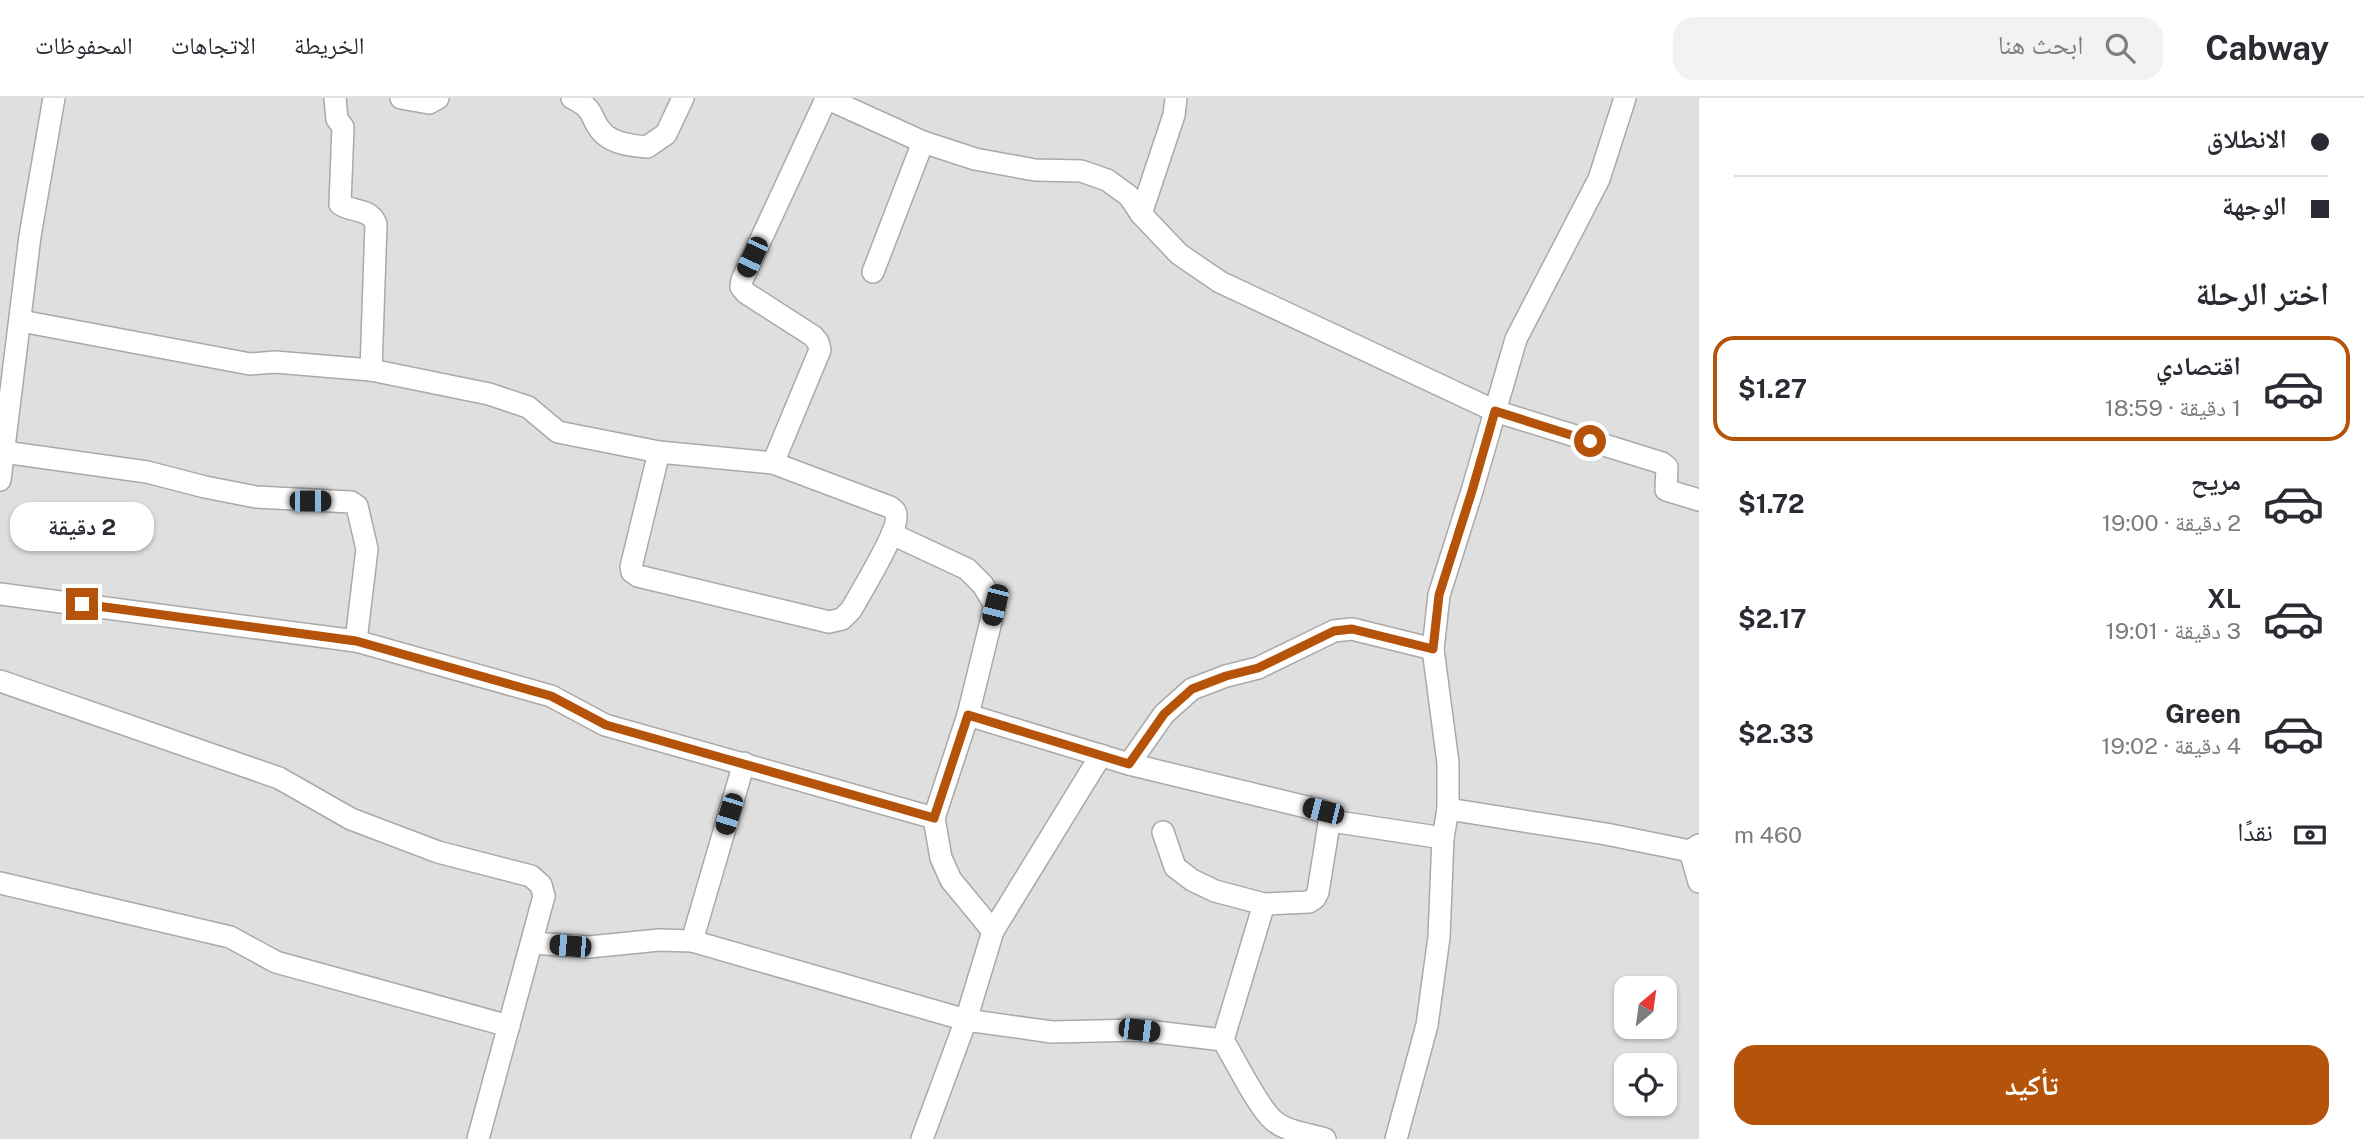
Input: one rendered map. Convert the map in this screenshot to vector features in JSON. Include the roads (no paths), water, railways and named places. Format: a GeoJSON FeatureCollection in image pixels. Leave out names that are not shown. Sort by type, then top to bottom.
{"type":"FeatureCollection","features":[{"type":"Feature","properties":{"kind":"street"},"geometry":{"type":"LineString","coordinates":[[0,480],[30,236],[54,98]]}},
{"type":"Feature","properties":{"kind":"street"},"geometry":{"type":"LineString","coordinates":[[335,98],[337,119],[343,127],[340,204],[366,211],[376,224],[371,370]]}},
{"type":"Feature","properties":{"kind":"street"},"geometry":{"type":"LineString","coordinates":[[401,98],[429,103],[438,98]]}},
{"type":"Feature","properties":{"kind":"street"},"geometry":{"type":"LineString","coordinates":[[572,98],[586,105],[604,134],[616,141],[647,147],[666,134],[683,98]]}},
{"type":"Feature","properties":{"kind":"street"},"geometry":{"type":"LineString","coordinates":[[773,463],[820,350],[813,336],[746,293],[741,287],[742,280],[826,98],[923,142],[975,159],[1035,170],[1081,171],[1107,180],[1129,196],[1140,214],[1179,254],[1220,282],[1495,411],[1662,463],[1667,467],[1666,490],[1699,500]]}},
{"type":"Feature","properties":{"kind":"street"},"geometry":{"type":"LineString","coordinates":[[1140,214],[1174,115],[1176,98]]}},
{"type":"Feature","properties":{"kind":"street"},"geometry":{"type":"LineString","coordinates":[[1396,1139],[1427,1025],[1439,937],[1443,838],[1448,809],[1448,763],[1433,649],[1439,595],[1516,339],[1599,179],[1625,98]]}},
{"type":"Feature","properties":{"kind":"street"},"geometry":{"type":"LineString","coordinates":[[873,272],[923,142]]}},
{"type":"Feature","properties":{"kind":"street"},"geometry":{"type":"LineString","coordinates":[[21,321],[250,364],[275,362],[371,370],[489,394],[528,407],[558,432],[659,452],[773,463],[890,507],[895,512],[897,518],[892,534],[851,610],[842,619],[829,622],[638,576],[632,572],[659,452]]}},
{"type":"Feature","properties":{"kind":"street"},"geometry":{"type":"LineString","coordinates":[[4,452],[147,472],[256,497],[351,502],[357,506],[367,549],[356,641]]}},
{"type":"Feature","properties":{"kind":"street"},"geometry":{"type":"LineString","coordinates":[[892,534],[967,569],[983,585],[995,605],[968,715],[934,818],[942,859],[951,880],[993,931]]}},
{"type":"Feature","properties":{"kind":"street"},"geometry":{"type":"LineString","coordinates":[[0,594],[356,641],[551,696],[606,725],[934,818]]}},
{"type":"Feature","properties":{"kind":"street"},"geometry":{"type":"LineString","coordinates":[[1129,764],[1164,714],[1192,689],[1258,668],[1334,631],[1352,629],[1433,649]]}},
{"type":"Feature","properties":{"kind":"street"},"geometry":{"type":"LineString","coordinates":[[0,681],[279,778],[351,819],[438,852],[531,876],[541,885],[544,896],[478,1139]]}},
{"type":"Feature","properties":{"kind":"street"},"geometry":{"type":"LineString","coordinates":[[968,715],[1129,764],[1323,811],[1338,822],[1443,838]]}},
{"type":"Feature","properties":{"kind":"street"},"geometry":{"type":"LineString","coordinates":[[922,1139],[966,1020],[993,931],[1101,755]]}},
{"type":"Feature","properties":{"kind":"street"},"geometry":{"type":"LineString","coordinates":[[692,941],[744,763]]}},
{"type":"Feature","properties":{"kind":"street"},"geometry":{"type":"LineString","coordinates":[[1448,809],[1694,848],[1699,882]]}},
{"type":"Feature","properties":{"kind":"street"},"geometry":{"type":"LineString","coordinates":[[1163,832],[1175,867],[1192,880],[1215,891],[1264,904],[1309,902],[1318,892],[1330,817]]}},
{"type":"Feature","properties":{"kind":"street"},"geometry":{"type":"LineString","coordinates":[[0,883],[230,937],[276,962],[509,1026]]}},
{"type":"Feature","properties":{"kind":"street"},"geometry":{"type":"LineString","coordinates":[[1264,904],[1223,1040],[1273,1120],[1285,1128],[1325,1139]]}},
{"type":"Feature","properties":{"kind":"street"},"geometry":{"type":"LineString","coordinates":[[532,943],[589,947],[659,940],[692,941],[966,1020],[1052,1032],[1139,1030],[1223,1040]]}}]}
